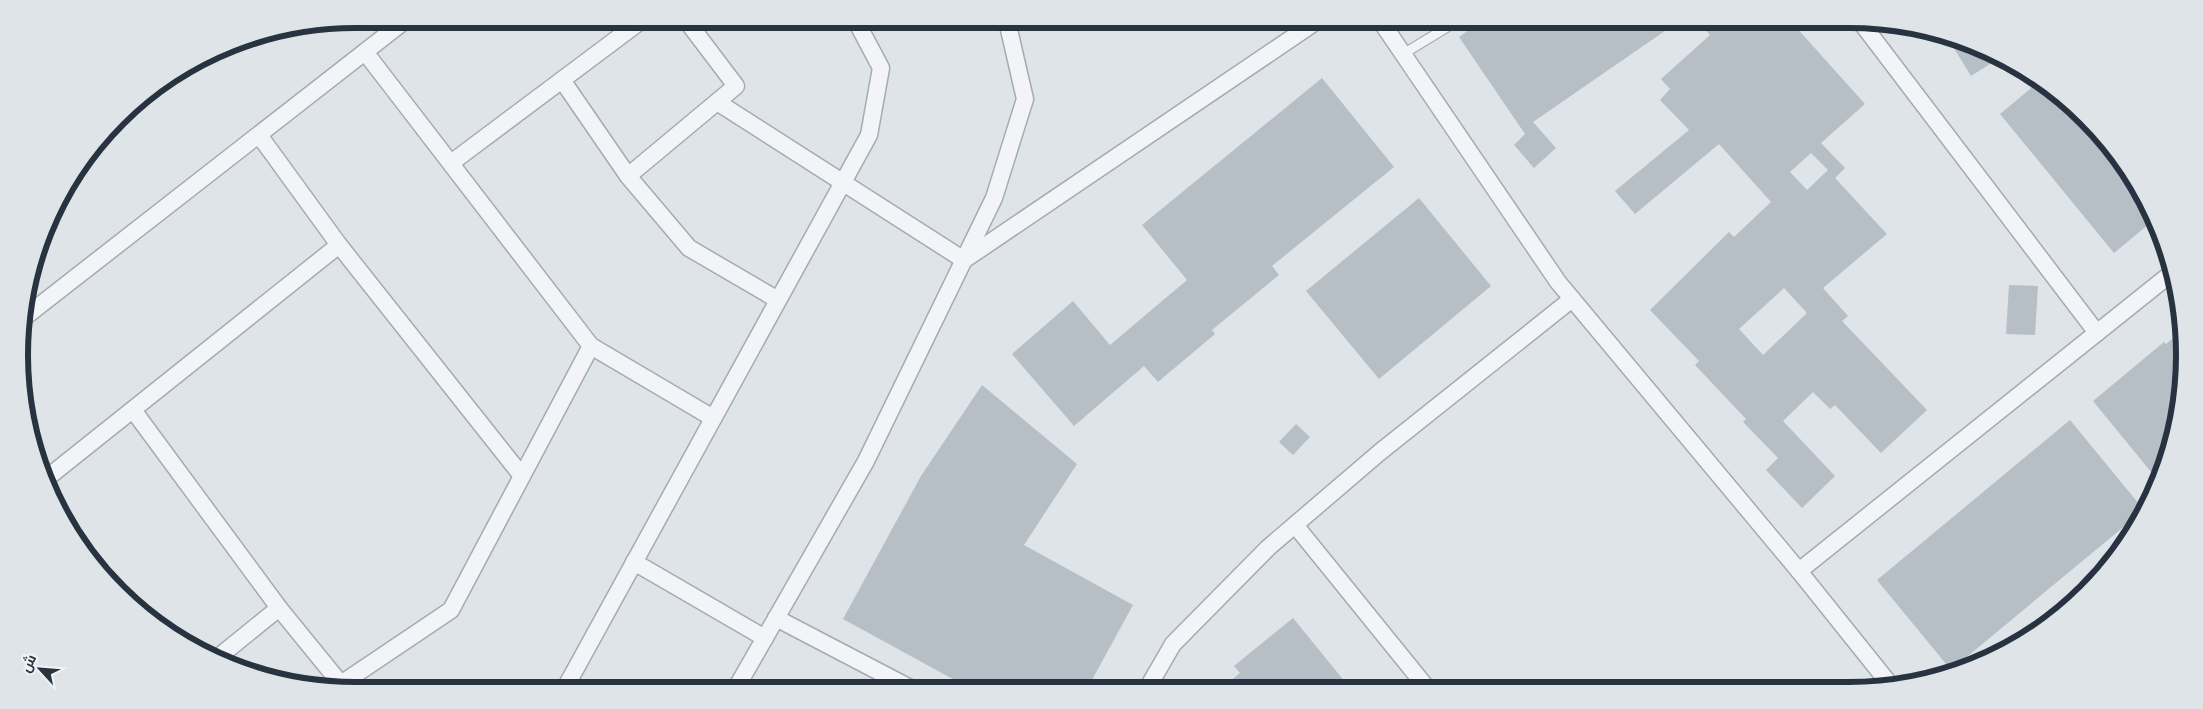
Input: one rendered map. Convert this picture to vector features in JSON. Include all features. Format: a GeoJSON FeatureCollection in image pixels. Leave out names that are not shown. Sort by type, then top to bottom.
{"type":"FeatureCollection","features":[{"type":"Feature","properties":{"kind":"street"},"geometry":{"type":"LineString","coordinates":[[30,313],[396,28]]}},
{"type":"Feature","properties":{"kind":"street"},"geometry":{"type":"LineString","coordinates":[[451,164],[631,28]]}},
{"type":"Feature","properties":{"kind":"street"},"geometry":{"type":"LineString","coordinates":[[628,176],[736,86],[692,28]]}},
{"type":"Feature","properties":{"kind":"street"},"geometry":{"type":"LineString","coordinates":[[568,682],[869,135],[881,68],[860,28]]}},
{"type":"Feature","properties":{"kind":"street"},"geometry":{"type":"LineString","coordinates":[[740,682],[866,461],[994,198],[1025,99],[1008,28]]}},
{"type":"Feature","properties":{"kind":"street"},"geometry":{"type":"LineString","coordinates":[[964,260],[1307,28]]}},
{"type":"Feature","properties":{"kind":"street"},"geometry":{"type":"LineString","coordinates":[[1385,28],[1552,274],[1799,571],[1886,679]]}},
{"type":"Feature","properties":{"kind":"street"},"geometry":{"type":"LineString","coordinates":[[1866,28],[2097,333]]}},
{"type":"Feature","properties":{"kind":"street"},"geometry":{"type":"LineString","coordinates":[[365,52],[592,346],[713,418]]}},
{"type":"Feature","properties":{"kind":"street"},"geometry":{"type":"LineString","coordinates":[[562,80],[628,176],[689,248],[778,300]]}},
{"type":"Feature","properties":{"kind":"street"},"geometry":{"type":"LineString","coordinates":[[716,102],[964,260]]}},
{"type":"Feature","properties":{"kind":"street"},"geometry":{"type":"LineString","coordinates":[[259,135],[339,245],[522,476]]}},
{"type":"Feature","properties":{"kind":"street"},"geometry":{"type":"LineString","coordinates":[[50,475],[339,245]]}},
{"type":"Feature","properties":{"kind":"street"},"geometry":{"type":"LineString","coordinates":[[1799,571],[2166,278]]}},
{"type":"Feature","properties":{"kind":"street"},"geometry":{"type":"LineString","coordinates":[[1151,682],[1173,644],[1269,547],[1380,452],[1572,299]]}},
{"type":"Feature","properties":{"kind":"street"},"geometry":{"type":"LineString","coordinates":[[350,682],[451,610],[592,346]]}},
{"type":"Feature","properties":{"kind":"street"},"geometry":{"type":"LineString","coordinates":[[133,410],[279,608],[338,681]]}},
{"type":"Feature","properties":{"kind":"street"},"geometry":{"type":"LineString","coordinates":[[1294,526],[1422,682]]}},
{"type":"Feature","properties":{"kind":"street"},"geometry":{"type":"LineString","coordinates":[[634,562],[765,638]]}},
{"type":"Feature","properties":{"kind":"street"},"geometry":{"type":"LineString","coordinates":[[222,654],[279,608]]}},
{"type":"Feature","properties":{"kind":"street"},"geometry":{"type":"LineString","coordinates":[[776,618],[899,682]]}},
{"type":"Feature","properties":{"kind":"lane"},"geometry":{"type":"LineString","coordinates":[[1403,54],[1446,28]]}},
{"type":"Feature","properties":{"kind":"building"},"geometry":{"type":"Polygon","coordinates":[[[1472,28],[1669,28],[1533,122],[1556,148],[1534,168],[1514,145],[1525,134],[1459,37],[1472,28]]]}},
{"type":"Feature","properties":{"kind":"building"},"geometry":{"type":"Polygon","coordinates":[[[1704,28],[1797,28],[1865,104],[1821,143],[1845,168],[1835,178],[1887,234],[1823,288],[1848,316],[1842,321],[1927,410],[1881,453],[1835,405],[1830,409],[1813,392],[1783,421],[1835,476],[1802,508],[1766,470],[1778,458],[1743,422],[1746,419],[1695,365],[1699,361],[1650,310],[1729,232],[1734,237],[1771,202],[1719,144],[1635,214],[1615,191],[1689,130],[1660,100],[1670,89],[1661,79],[1710,35],[1704,28]],[[1811,153],[1790,172],[1807,190],[1828,170],[1811,153]],[[1784,288],[1739,329],[1763,355],[1807,313],[1784,288]]]}},
{"type":"Feature","properties":{"kind":"building"},"geometry":{"type":"Polygon","coordinates":[[[1952,44],[1994,61],[1971,76],[1952,44]]]}},
{"type":"Feature","properties":{"kind":"building"},"geometry":{"type":"Polygon","coordinates":[[[1322,78],[1394,167],[1272,266],[1279,275],[1212,330],[1215,334],[1158,382],[1144,366],[1074,426],[1012,354],[1073,301],[1110,345],[1187,280],[1142,225],[1322,78]]]}},
{"type":"Feature","properties":{"kind":"building"},"geometry":{"type":"Polygon","coordinates":[[[2034,86],[2048,95],[2080,123],[2108,155],[2132,191],[2149,224],[2114,253],[2000,114],[2034,86]]]}},
{"type":"Feature","properties":{"kind":"building"},"geometry":{"type":"Polygon","coordinates":[[[1419,198],[1491,286],[1379,379],[1306,291],[1419,198]]]}},
{"type":"Feature","properties":{"kind":"building"},"geometry":{"type":"Polygon","coordinates":[[[2009,285],[2038,286],[2035,335],[2006,334],[2009,285]]]}},
{"type":"Feature","properties":{"kind":"building"},"geometry":{"type":"Polygon","coordinates":[[[2175,337],[2173,397],[2164,439],[2153,474],[2093,401],[2164,342],[2166,344],[2175,337]]]}},
{"type":"Feature","properties":{"kind":"building"},"geometry":{"type":"Polygon","coordinates":[[[982,385],[1077,464],[1024,545],[1133,605],[1091,682],[958,682],[843,619],[921,476],[982,385]]]}},
{"type":"Feature","properties":{"kind":"building"},"geometry":{"type":"Polygon","coordinates":[[[2070,420],[2139,504],[2129,522],[1961,661],[1954,664],[1948,666],[1877,580],[2070,420]]]}},
{"type":"Feature","properties":{"kind":"building"},"geometry":{"type":"Polygon","coordinates":[[[1296,424],[1310,437],[1293,455],[1279,442],[1296,424]]]}},
{"type":"Feature","properties":{"kind":"building"},"geometry":{"type":"Polygon","coordinates":[[[1293,618],[1345,682],[1229,682],[1240,673],[1234,666],[1293,618]]]}}]}
